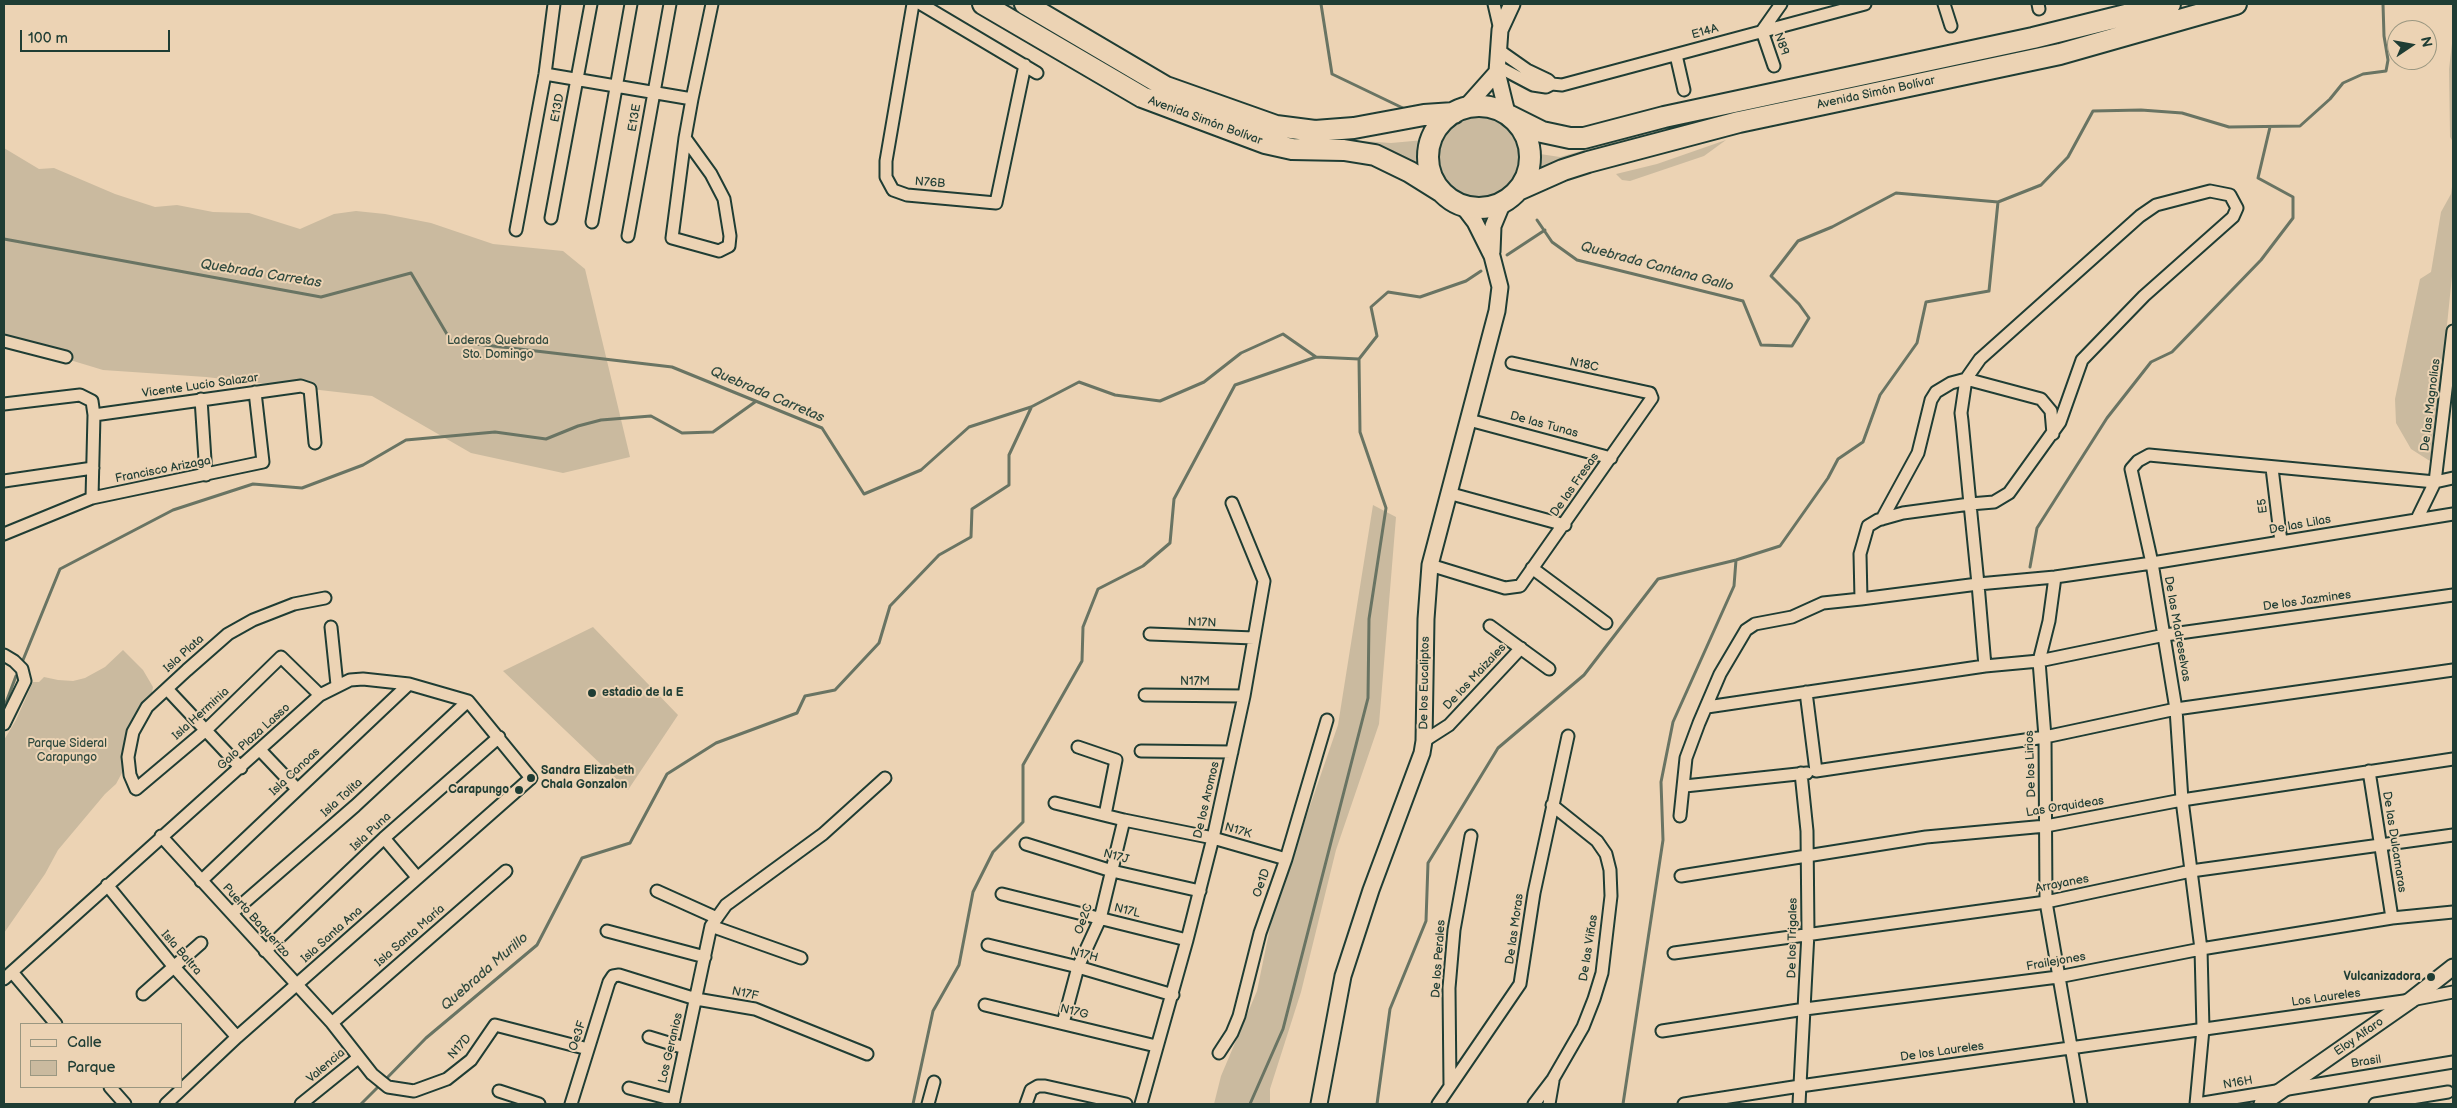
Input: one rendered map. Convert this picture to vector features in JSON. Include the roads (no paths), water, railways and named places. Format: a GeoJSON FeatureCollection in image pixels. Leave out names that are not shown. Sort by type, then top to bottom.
{"type":"FeatureCollection","features":[{"type":"Feature","properties":{"kind":"highway","name":"Avenida Simón Bolívar"},"geometry":{"type":"LineString","coordinates":[[984,4],[1142,97],[1265,143],[1292,149],[1344,150],[1375,155],[1410,172],[1462,205],[1483,208],[1563,170],[1588,162],[1721,126],[2060,54],[2236,4]]}},
{"type":"Feature","properties":{"kind":"highway","name":"Avenida Simón Bolívar"},"geometry":{"type":"LineString","coordinates":[[1025,4],[1166,87],[1276,126],[1315,131],[1354,128],[1424,115],[1489,107],[1542,132],[1570,138],[1584,138],[1664,117],[2033,38],[2170,4]]}},
{"type":"Feature","properties":{"kind":"highway"},"geometry":{"type":"LineString","coordinates":[[1442,192],[1431,172],[1429,149],[1433,135],[1442,122],[1459,110]]}},
{"type":"Feature","properties":{"kind":"highway"},"geometry":{"type":"LineString","coordinates":[[1508,115],[1521,128],[1528,143],[1528,168],[1511,196]]}},
{"type":"Feature","properties":{"kind":"street"},"geometry":{"type":"LineString","coordinates":[[516,230],[545,74],[554,4]]}},
{"type":"Feature","properties":{"kind":"street","name":"E13D"},"geometry":{"type":"LineString","coordinates":[[551,218],[591,4]]}},
{"type":"Feature","properties":{"kind":"street"},"geometry":{"type":"LineString","coordinates":[[592,222],[631,4]]}},
{"type":"Feature","properties":{"kind":"street","name":"E13E"},"geometry":{"type":"LineString","coordinates":[[628,236],[670,4]]}},
{"type":"Feature","properties":{"kind":"street"},"geometry":{"type":"LineString","coordinates":[[685,138],[712,174],[724,199],[730,246],[719,251],[672,238],[685,138],[712,4]]}},
{"type":"Feature","properties":{"kind":"street","name":"N76B"},"geometry":{"type":"LineString","coordinates":[[913,4],[886,161],[886,177],[893,190],[908,195],[996,203],[1025,65]]}},
{"type":"Feature","properties":{"kind":"street"},"geometry":{"type":"LineString","coordinates":[[921,4],[1037,73]]}},
{"type":"Feature","properties":{"kind":"street"},"geometry":{"type":"LineString","coordinates":[[1494,4],[1500,30],[1500,51],[1497,69],[1508,115]]}},
{"type":"Feature","properties":{"kind":"street"},"geometry":{"type":"LineString","coordinates":[[1500,30],[1512,4]]}},
{"type":"Feature","properties":{"kind":"street"},"geometry":{"type":"LineString","coordinates":[[1762,31],[1781,4]]}},
{"type":"Feature","properties":{"kind":"street","name":"E14A"},"geometry":{"type":"LineString","coordinates":[[1497,69],[1533,85],[1546,87],[1552,84],[1562,85],[1865,4]]}},
{"type":"Feature","properties":{"kind":"street"},"geometry":{"type":"LineString","coordinates":[[1944,4],[1951,26]]}},
{"type":"Feature","properties":{"kind":"street","name":"N89"},"geometry":{"type":"LineString","coordinates":[[1762,31],[1774,66]]}},
{"type":"Feature","properties":{"kind":"street"},"geometry":{"type":"LineString","coordinates":[[1500,51],[1552,84]]}},
{"type":"Feature","properties":{"kind":"street"},"geometry":{"type":"LineString","coordinates":[[1676,55],[1684,90]]}},
{"type":"Feature","properties":{"kind":"street"},"geometry":{"type":"LineString","coordinates":[[1459,110],[1497,69]]}},
{"type":"Feature","properties":{"kind":"street"},"geometry":{"type":"LineString","coordinates":[[545,74],[692,99]]}},
{"type":"Feature","properties":{"kind":"street"},"geometry":{"type":"LineString","coordinates":[[1861,599],[1859,575],[1860,547],[1868,526],[1882,519],[1903,513],[1970,504],[1994,502],[2009,493],[2053,434],[2065,409],[2082,360],[2165,277],[2233,217],[2237,208],[2230,195],[2216,191],[2203,192],[2156,205],[2140,216],[1990,350],[1966,379],[1961,413],[1970,504],[1978,584],[1985,666]]}},
{"type":"Feature","properties":{"kind":"street","name":"De los Eucaliptos"},"geometry":{"type":"LineString","coordinates":[[1492,256],[1493,226],[1511,196]]}},
{"type":"Feature","properties":{"kind":"street","name":"De los Eucaliptos"},"geometry":{"type":"LineString","coordinates":[[1319,1104],[1343,976],[1371,890],[1419,763],[1424,741],[1425,659],[1430,565],[1499,299],[1498,274],[1492,256],[1475,222],[1462,205]]}},
{"type":"Feature","properties":{"kind":"street","name":"De las Magnolias"},"geometry":{"type":"LineString","coordinates":[[2435,482],[2451,375],[2453,330]]}},
{"type":"Feature","properties":{"kind":"street"},"geometry":{"type":"LineString","coordinates":[[4,341],[66,356]]}},
{"type":"Feature","properties":{"kind":"street","name":"N18C"},"geometry":{"type":"LineString","coordinates":[[1512,363],[1650,393]]}},
{"type":"Feature","properties":{"kind":"street"},"geometry":{"type":"LineString","coordinates":[[1882,519],[1918,452],[1931,400],[1942,387],[1966,379],[2041,399],[2051,411],[2053,434]]}},
{"type":"Feature","properties":{"kind":"street","name":"Vicente Lucio Salazar"},"geometry":{"type":"LineString","coordinates":[[94,415],[301,386],[310,389],[315,443]]}},
{"type":"Feature","properties":{"kind":"street","name":"Francisco Arizaga"},"geometry":{"type":"LineString","coordinates":[[4,534],[92,498],[263,462],[255,392]]}},
{"type":"Feature","properties":{"kind":"street","name":"De las Fresas"},"geometry":{"type":"LineString","coordinates":[[1430,565],[1505,588],[1514,588],[1522,584],[1652,398],[1650,393]]}},
{"type":"Feature","properties":{"kind":"street"},"geometry":{"type":"LineString","coordinates":[[4,404],[80,395],[92,401],[94,415],[92,498]]}},
{"type":"Feature","properties":{"kind":"street"},"geometry":{"type":"LineString","coordinates":[[201,399],[206,475]]}},
{"type":"Feature","properties":{"kind":"street","name":"De las Tunas"},"geometry":{"type":"LineString","coordinates":[[1469,420],[1611,458]]}},
{"type":"Feature","properties":{"kind":"street","name":"De las Madreselvas"},"geometry":{"type":"LineString","coordinates":[[2196,1104],[2203,1029],[2200,949],[2192,870],[2182,800],[2176,709],[2152,563],[2131,469],[2138,461],[2149,455],[2435,482],[2453,478]]}},
{"type":"Feature","properties":{"kind":"street"},"geometry":{"type":"LineString","coordinates":[[4,481],[93,468]]}},
{"type":"Feature","properties":{"kind":"street","name":"E5"},"geometry":{"type":"LineString","coordinates":[[2272,468],[2281,542]]}},
{"type":"Feature","properties":{"kind":"street"},"geometry":{"type":"LineString","coordinates":[[2417,519],[2435,482]]}},
{"type":"Feature","properties":{"kind":"street"},"geometry":{"type":"LineString","coordinates":[[1448,493],[1565,525]]}},
{"type":"Feature","properties":{"kind":"street","name":"De los Aromos"},"geometry":{"type":"LineString","coordinates":[[1141,1104],[1187,940],[1213,838],[1244,696],[1264,581],[1232,504]]}},
{"type":"Feature","properties":{"kind":"street","name":"De las Lilas"},"geometry":{"type":"LineString","coordinates":[[2152,563],[2453,514]]}},
{"type":"Feature","properties":{"kind":"street"},"geometry":{"type":"LineString","coordinates":[[1680,816],[1685,786],[1686,758],[1699,722],[1720,674],[1746,630],[1755,624],[1792,617],[1823,603],[1978,584],[2055,577],[2152,563]]}},
{"type":"Feature","properties":{"kind":"street"},"geometry":{"type":"LineString","coordinates":[[1532,568],[1606,623]]}},
{"type":"Feature","properties":{"kind":"street","name":"De los Lirios"},"geometry":{"type":"LineString","coordinates":[[2055,577],[2049,621],[2039,661],[2045,737],[2046,902],[2081,1104]]}},
{"type":"Feature","properties":{"kind":"street","name":"De los Jazmines"},"geometry":{"type":"LineString","coordinates":[[1707,707],[1985,666],[2039,661],[2165,635],[2453,595]]}},
{"type":"Feature","properties":{"kind":"street","name":"Isla Plata"},"geometry":{"type":"LineString","coordinates":[[136,788],[130,775],[128,758],[133,732],[147,707],[228,634],[253,620],[294,604],[325,598]]}},
{"type":"Feature","properties":{"kind":"street"},"geometry":{"type":"LineString","coordinates":[[1490,626],[1549,669]]}},
{"type":"Feature","properties":{"kind":"street"},"geometry":{"type":"LineString","coordinates":[[331,627],[337,685]]}},
{"type":"Feature","properties":{"kind":"street","name":"N17N"},"geometry":{"type":"LineString","coordinates":[[1150,634],[1254,638]]}},
{"type":"Feature","properties":{"kind":"street","name":"De los Maizales"},"geometry":{"type":"LineString","coordinates":[[1424,741],[1449,725],[1521,648]]}},
{"type":"Feature","properties":{"kind":"street"},"geometry":{"type":"LineString","coordinates":[[4,655],[22,669],[25,681],[4,724]]}},
{"type":"Feature","properties":{"kind":"street","name":"Isla Herminia"},"geometry":{"type":"LineString","coordinates":[[136,788],[206,730],[281,657],[320,694]]}},
{"type":"Feature","properties":{"kind":"street"},"geometry":{"type":"LineString","coordinates":[[1685,786],[1802,773],[2045,737],[2176,709],[2453,670]]}},
{"type":"Feature","properties":{"kind":"street","name":"Galo Plaza Lasso"},"geometry":{"type":"LineString","coordinates":[[8,975],[161,836],[241,768],[320,694],[350,680],[363,679],[408,684],[468,701]]}},
{"type":"Feature","properties":{"kind":"street","name":"Isla Canoas"},"geometry":{"type":"LineString","coordinates":[[201,881],[408,684]]}},
{"type":"Feature","properties":{"kind":"street"},"geometry":{"type":"LineString","coordinates":[[167,689],[241,768]]}},
{"type":"Feature","properties":{"kind":"street"},"geometry":{"type":"LineString","coordinates":[[1806,692],[1816,771]]}},
{"type":"Feature","properties":{"kind":"street","name":"N17M"},"geometry":{"type":"LineString","coordinates":[[1145,695],[1244,696]]}},
{"type":"Feature","properties":{"kind":"street"},"geometry":{"type":"LineString","coordinates":[[468,701],[499,737]]}},
{"type":"Feature","properties":{"kind":"street","name":"Isla Tolita"},"geometry":{"type":"LineString","coordinates":[[232,913],[355,806],[468,701]]}},
{"type":"Feature","properties":{"kind":"street","name":"Oe1D"},"geometry":{"type":"LineString","coordinates":[[1219,1053],[1232,1033],[1239,1016],[1260,933],[1286,859],[1328,720]]}},
{"type":"Feature","properties":{"kind":"street","name":"De las Moras"},"geometry":{"type":"LineString","coordinates":[[1438,1104],[1520,984],[1534,893],[1568,736]]}},
{"type":"Feature","properties":{"kind":"street","name":"Isla Santa Ana"},"geometry":{"type":"LineString","coordinates":[[166,1104],[237,1037],[531,778],[499,737]]}},
{"type":"Feature","properties":{"kind":"street","name":"Isla Puna"},"geometry":{"type":"LineString","coordinates":[[265,951],[384,838],[499,737]]}},
{"type":"Feature","properties":{"kind":"street"},"geometry":{"type":"LineString","coordinates":[[1078,747],[1116,760],[1105,816]]}},
{"type":"Feature","properties":{"kind":"street"},"geometry":{"type":"LineString","coordinates":[[260,750],[297,789]]}},
{"type":"Feature","properties":{"kind":"street"},"geometry":{"type":"LineString","coordinates":[[1141,751],[1232,752]]}},
{"type":"Feature","properties":{"kind":"street","name":"Las Orquideas"},"geometry":{"type":"LineString","coordinates":[[1681,876],[1926,837],[2046,826],[2182,800],[2453,758]]}},
{"type":"Feature","properties":{"kind":"street","name":"De las Dulcamaras"},"geometry":{"type":"LineString","coordinates":[[2369,771],[2392,918]]}},
{"type":"Feature","properties":{"kind":"street","name":"De los Trigales"},"geometry":{"type":"LineString","coordinates":[[1799,1104],[1808,933],[1806,799],[1802,773]]}},
{"type":"Feature","properties":{"kind":"street"},"geometry":{"type":"LineString","coordinates":[[714,922],[726,905],[824,834],[885,778]]}},
{"type":"Feature","properties":{"kind":"street","name":"N17K"},"geometry":{"type":"LineString","coordinates":[[1055,803],[1124,821],[1213,838],[1286,859]]}},
{"type":"Feature","properties":{"kind":"street","name":"De las Viñas"},"geometry":{"type":"LineString","coordinates":[[1534,1104],[1553,1079],[1583,1027],[1594,999],[1602,972],[1611,896],[1610,870],[1606,854],[1597,841],[1552,805]]}},
{"type":"Feature","properties":{"kind":"street","name":"Oe2C"},"geometry":{"type":"LineString","coordinates":[[1063,1023],[1078,967],[1100,919],[1124,821]]}},
{"type":"Feature","properties":{"kind":"street","name":"Arrayanes"},"geometry":{"type":"LineString","coordinates":[[1674,953],[1808,933],[2046,902],[2192,870],[2453,835]]}},
{"type":"Feature","properties":{"kind":"street","name":"Puerto Baquerizo"},"geometry":{"type":"LineString","coordinates":[[161,836],[332,1023]]}},
{"type":"Feature","properties":{"kind":"street","name":"De los Perales"},"geometry":{"type":"LineString","coordinates":[[1450,1086],[1449,988],[1453,939],[1471,836]]}},
{"type":"Feature","properties":{"kind":"street"},"geometry":{"type":"LineString","coordinates":[[384,838],[417,877]]}},
{"type":"Feature","properties":{"kind":"street","name":"N17J"},"geometry":{"type":"LineString","coordinates":[[1026,844],[1112,871],[1200,891]]}},
{"type":"Feature","properties":{"kind":"street","name":"Isla Santa María"},"geometry":{"type":"LineString","coordinates":[[332,1023],[506,871]]}},
{"type":"Feature","properties":{"kind":"street","name":"Isla Baltra"},"geometry":{"type":"LineString","coordinates":[[107,886],[174,967],[237,1037]]}},
{"type":"Feature","properties":{"kind":"street"},"geometry":{"type":"LineString","coordinates":[[657,891],[714,922],[801,958]]}},
{"type":"Feature","properties":{"kind":"street","name":"N17L"},"geometry":{"type":"LineString","coordinates":[[1002,894],[1187,940]]}},
{"type":"Feature","properties":{"kind":"street","name":"Frailejones"},"geometry":{"type":"LineString","coordinates":[[1662,1031],[2058,977],[2200,949],[2392,918],[2453,912]]}},
{"type":"Feature","properties":{"kind":"street","name":"Los Geranios"},"geometry":{"type":"LineString","coordinates":[[673,1102],[714,922]]}},
{"type":"Feature","properties":{"kind":"street"},"geometry":{"type":"LineString","coordinates":[[607,931],[705,957]]}},
{"type":"Feature","properties":{"kind":"street"},"geometry":{"type":"LineString","coordinates":[[143,994],[201,943]]}},
{"type":"Feature","properties":{"kind":"street","name":"N17H"},"geometry":{"type":"LineString","coordinates":[[988,945],[1078,967],[1172,995]]}},
{"type":"Feature","properties":{"kind":"street","name":"Eloy Alfaro"},"geometry":{"type":"LineString","coordinates":[[2262,1104],[2411,1000],[2453,967]]}},
{"type":"Feature","properties":{"kind":"street"},"geometry":{"type":"LineString","coordinates":[[8,975],[55,1023]]}},
{"type":"Feature","properties":{"kind":"street","name":"N17F"},"geometry":{"type":"LineString","coordinates":[[613,976],[619,975],[696,999],[755,1009],[866,1054]]}},
{"type":"Feature","properties":{"kind":"street","name":"Oe3F"},"geometry":{"type":"LineString","coordinates":[[571,1104],[613,976]]}},
{"type":"Feature","properties":{"kind":"street","name":"Los Laureles"},"geometry":{"type":"LineString","coordinates":[[2203,1029],[2411,1000],[2453,992]]}},
{"type":"Feature","properties":{"kind":"street","name":"N17G"},"geometry":{"type":"LineString","coordinates":[[985,1005],[1156,1046]]}},
{"type":"Feature","properties":{"kind":"street","name":"Valencia"},"geometry":{"type":"LineString","coordinates":[[301,1104],[358,1058],[332,1023]]}},
{"type":"Feature","properties":{"kind":"street","name":"N17D"},"geometry":{"type":"LineString","coordinates":[[358,1058],[372,1074],[388,1087],[414,1091],[447,1079],[471,1060],[495,1025],[588,1049]]}},
{"type":"Feature","properties":{"kind":"street","name":"De los Laureles"},"geometry":{"type":"LineString","coordinates":[[1684,1104],[2203,1029]]}},
{"type":"Feature","properties":{"kind":"street"},"geometry":{"type":"LineString","coordinates":[[649,1037],[685,1048]]}},
{"type":"Feature","properties":{"kind":"street","name":"Brasil"},"geometry":{"type":"LineString","coordinates":[[2284,1089],[2453,1062]]}},
{"type":"Feature","properties":{"kind":"street"},"geometry":{"type":"LineString","coordinates":[[1549,1104],[1553,1079]]}},
{"type":"Feature","properties":{"kind":"street"},"geometry":{"type":"LineString","coordinates":[[928,1104],[934,1082]]}},
{"type":"Feature","properties":{"kind":"street"},"geometry":{"type":"LineString","coordinates":[[1026,1104],[1032,1090],[1038,1086],[1045,1086],[1126,1104]]}},
{"type":"Feature","properties":{"kind":"street"},"geometry":{"type":"LineString","coordinates":[[111,1088],[125,1104]]}},
{"type":"Feature","properties":{"kind":"street"},"geometry":{"type":"LineString","coordinates":[[629,1088],[673,1102]]}},
{"type":"Feature","properties":{"kind":"street","name":"N16H"},"geometry":{"type":"LineString","coordinates":[[2196,1104],[2284,1089]]}},
{"type":"Feature","properties":{"kind":"street"},"geometry":{"type":"LineString","coordinates":[[499,1092],[539,1104]]}},
{"type":"Feature","properties":{"kind":"street"},"geometry":{"type":"LineString","coordinates":[[2374,1104],[2448,1092]]}},
{"type":"Feature","properties":{"kind":"waterway","name":"Quebrada Cantana Gallo"},"geometry":{"type":"LineString","coordinates":[[1321,4],[1332,74],[1407,110]]}},
{"type":"Feature","properties":{"kind":"waterway","name":"Quebrada Cantana Gallo"},"geometry":{"type":"LineString","coordinates":[[1537,220],[1552,242],[1577,260],[1743,301],[1761,345],[1792,346],[1809,318],[1799,304],[1771,276],[1798,241],[1832,227],[1896,193],[1998,202],[2041,185],[2068,157],[2093,111],[2141,110],[2182,113],[2229,127],[2300,126],[2330,99],[2343,83],[2363,74],[2386,71],[2388,60],[2384,36],[2383,4]]}},
{"type":"Feature","properties":{"kind":"waterway"},"geometry":{"type":"LineString","coordinates":[[2030,567],[2037,528],[2107,418],[2151,362],[2172,352],[2261,260],[2293,218],[2293,197],[2258,178],[2270,127]]}},
{"type":"Feature","properties":{"kind":"waterway"},"geometry":{"type":"LineString","coordinates":[[1377,1104],[1390,1009],[1426,921],[1428,863],[1498,748],[1584,675],[1658,579],[1736,560],[1780,546],[1828,478],[1838,459],[1863,442],[1880,395],[1917,343],[1926,302],[1989,291],[1998,202]]}},
{"type":"Feature","properties":{"kind":"waterway","name":"Quebrada Carretas"},"geometry":{"type":"LineString","coordinates":[[1507,255],[1545,230]]}},
{"type":"Feature","properties":{"kind":"waterway","name":"Quebrada Carretas"},"geometry":{"type":"LineString","coordinates":[[4,239],[321,297],[411,273],[451,341],[672,367],[822,428],[864,494],[921,470],[969,427],[1031,407],[1079,382],[1115,395],[1160,401],[1204,382],[1241,353],[1283,334],[1316,357],[1359,359],[1377,336],[1371,307],[1388,292],[1420,297],[1466,281],[1481,271]]}},
{"type":"Feature","properties":{"kind":"waterway"},"geometry":{"type":"LineString","coordinates":[[913,1104],[933,1011],[959,965],[973,892],[993,852],[1023,822],[1023,765],[1082,661],[1083,627],[1098,589],[1143,566],[1170,543],[1174,499],[1235,385],[1316,357]]}},
{"type":"Feature","properties":{"kind":"waterway"},"geometry":{"type":"LineString","coordinates":[[1250,1104],[1283,1029],[1368,698],[1369,619],[1386,508],[1360,432],[1359,359]]}},
{"type":"Feature","properties":{"kind":"waterway"},"geometry":{"type":"LineString","coordinates":[[23,660],[60,569],[173,510],[253,484],[302,488],[363,465],[406,440],[495,432],[546,439],[578,426],[601,420],[651,416],[682,433],[713,432],[755,402]]}},
{"type":"Feature","properties":{"kind":"waterway","name":"Quebrada Murillo"},"geometry":{"type":"LineString","coordinates":[[384,1081],[426,1038],[537,945],[582,858],[630,843],[667,774],[716,743],[797,713],[805,696],[835,690],[879,643],[890,606],[939,555],[971,537],[972,509],[1009,485],[1009,455],[1031,408]]}},
{"type":"Feature","properties":{"kind":"waterway"},"geometry":{"type":"LineString","coordinates":[[1623,1104],[1663,840],[1661,782],[1673,722],[1734,586],[1736,560]]}},
{"type":"Feature","properties":{"kind":"waterway"},"geometry":{"type":"LineString","coordinates":[[4,708],[16,676]]}},
{"type":"Feature","properties":{"kind":"waterway","name":"Quebrada Murillo"},"geometry":{"type":"LineString","coordinates":[[361,1104],[380,1085]]}},
{"type":"Feature","properties":{"kind":"place","name":"estadio de la E"},"geometry":{"type":"Point","coordinates":[592,693]}},
{"type":"Feature","properties":{"kind":"place","name":"Sandra Elizabeth Chala Gonzalon"},"geometry":{"type":"Point","coordinates":[531,778]}},
{"type":"Feature","properties":{"kind":"place","name":"Carapungo"},"geometry":{"type":"Point","coordinates":[519,790]}},
{"type":"Feature","properties":{"kind":"place","name":"Vulcanizadora"},"geometry":{"type":"Point","coordinates":[2431,977]}},
{"type":"Feature","properties":{"kind":"park label","name":"Laderas Quebrada Sto. Domingo"},"geometry":{"type":"Point","coordinates":[498,348]}},
{"type":"Feature","properties":{"kind":"park label","name":"Parque Sideral Carapungo"},"geometry":{"type":"Point","coordinates":[67,751]}}]}
